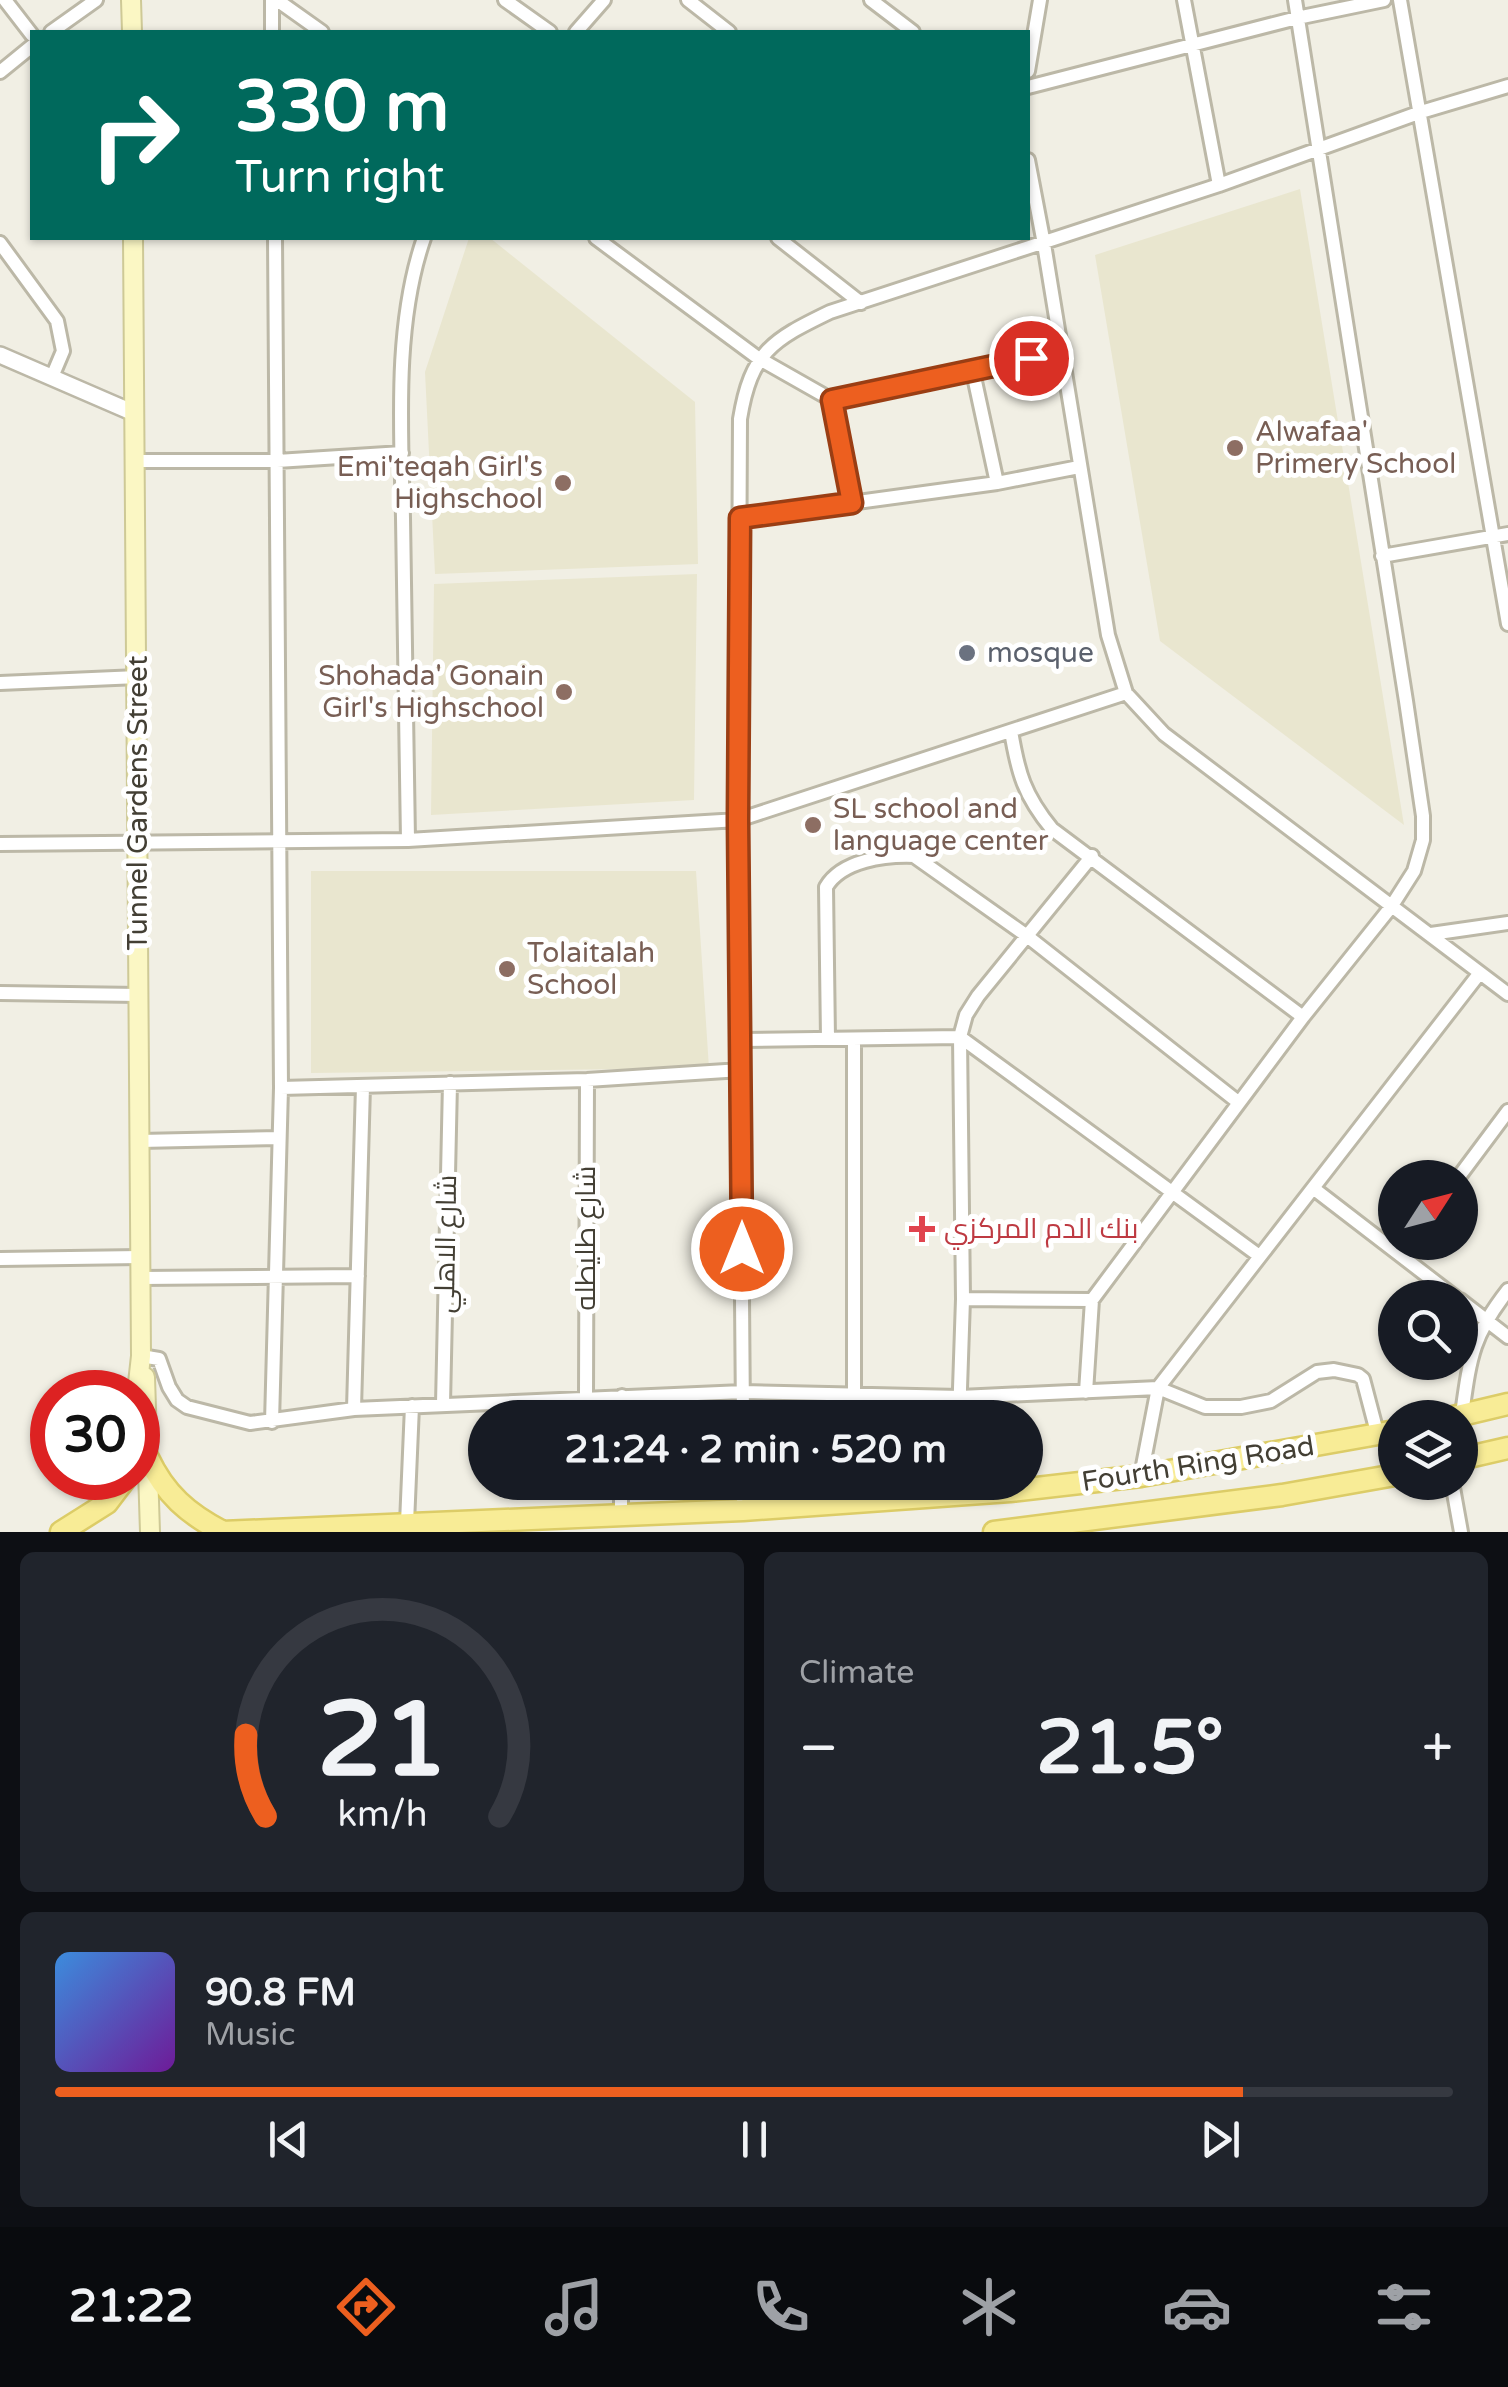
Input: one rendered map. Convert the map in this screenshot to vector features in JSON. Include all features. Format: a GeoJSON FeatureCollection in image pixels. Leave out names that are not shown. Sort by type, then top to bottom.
{"type":"FeatureCollection","features":[{"type":"Feature","properties":{"kind":"main road"},"geometry":{"type":"LineString","coordinates":[[132,0],[132,30]]}},
{"type":"Feature","properties":{"kind":"main road","name":"Tunnel Gardens Street"},"geometry":{"type":"LineString","coordinates":[[134,240],[140,1370]]}},
{"type":"Feature","properties":{"kind":"main road","name":"Tunnel Gardens Street"},"geometry":{"type":"LineString","coordinates":[[141,1362],[143,1370]]}},
{"type":"Feature","properties":{"kind":"main road"},"geometry":{"type":"LineString","coordinates":[[1478,1411],[1508,1404]]}},
{"type":"Feature","properties":{"kind":"main road","name":"Fourth Ring Road"},"geometry":{"type":"LineString","coordinates":[[1043,1483],[1141,1476],[1378,1436]]}},
{"type":"Feature","properties":{"kind":"main road"},"geometry":{"type":"LineString","coordinates":[[1478,1455],[1508,1448]]}},
{"type":"Feature","properties":{"kind":"main road","name":"Fourth Ring Road"},"geometry":{"type":"LineString","coordinates":[[994,1532],[1264,1498],[1378,1477]]}},
{"type":"Feature","properties":{"kind":"main road"},"geometry":{"type":"LineString","coordinates":[[160,1482],[182,1508],[222,1532]]}},
{"type":"Feature","properties":{"kind":"main road"},"geometry":{"type":"LineString","coordinates":[[62,1532],[109,1500]]}},
{"type":"Feature","properties":{"kind":"main road","name":"Tunnel Gardens Street"},"geometry":{"type":"LineString","coordinates":[[139,1532],[140,1500]]}},
{"type":"Feature","properties":{"kind":"main road","name":"Tunnel Gardens Street"},"geometry":{"type":"LineString","coordinates":[[147,1500],[150,1532]]}},
{"type":"Feature","properties":{"kind":"main road","name":"Fourth Ring Road"},"geometry":{"type":"LineString","coordinates":[[222,1532],[744,1510],[844,1500]]}},
{"type":"Feature","properties":{"kind":"street"},"geometry":{"type":"LineString","coordinates":[[5,0],[30,33]]}},
{"type":"Feature","properties":{"kind":"street"},"geometry":{"type":"LineString","coordinates":[[54,30],[96,0]]}},
{"type":"Feature","properties":{"kind":"street"},"geometry":{"type":"LineString","coordinates":[[272,30],[275,0],[319,30]]}},
{"type":"Feature","properties":{"kind":"street"},"geometry":{"type":"LineString","coordinates":[[506,0],[547,30]]}},
{"type":"Feature","properties":{"kind":"street"},"geometry":{"type":"LineString","coordinates":[[578,30],[604,0]]}},
{"type":"Feature","properties":{"kind":"street"},"geometry":{"type":"LineString","coordinates":[[688,0],[721,30]]}},
{"type":"Feature","properties":{"kind":"street"},"geometry":{"type":"LineString","coordinates":[[871,0],[907,30]]}},
{"type":"Feature","properties":{"kind":"street"},"geometry":{"type":"LineString","coordinates":[[1030,59],[1040,0]]}},
{"type":"Feature","properties":{"kind":"street"},"geometry":{"type":"LineString","coordinates":[[1184,0],[1219,185]]}},
{"type":"Feature","properties":{"kind":"street"},"geometry":{"type":"LineString","coordinates":[[1086,1392],[1092,1300],[1238,1102],[1392,907],[1419,857],[1423,816],[1294,0]]}},
{"type":"Feature","properties":{"kind":"street"},"geometry":{"type":"LineString","coordinates":[[1030,87],[1297,18],[1384,0]]}},
{"type":"Feature","properties":{"kind":"street"},"geometry":{"type":"LineString","coordinates":[[1400,0],[1501,536],[1508,624]]}},
{"type":"Feature","properties":{"kind":"street"},"geometry":{"type":"LineString","coordinates":[[0,72],[30,48]]}},
{"type":"Feature","properties":{"kind":"street"},"geometry":{"type":"LineString","coordinates":[[743,1400],[738,820],[740,419],[745,390],[758,358],[778,340],[830,312],[1044,244],[1421,112],[1508,86]]}},
{"type":"Feature","properties":{"kind":"street"},"geometry":{"type":"LineString","coordinates":[[1030,170],[1108,635],[1126,693],[1164,734],[1508,994]]}},
{"type":"Feature","properties":{"kind":"street"},"geometry":{"type":"LineString","coordinates":[[272,1422],[278,1276],[282,844],[274,240]]}},
{"type":"Feature","properties":{"kind":"street"},"geometry":{"type":"LineString","coordinates":[[408,840],[402,453],[406,312],[423,240]]}},
{"type":"Feature","properties":{"kind":"street"},"geometry":{"type":"LineString","coordinates":[[599,240],[758,358],[832,400],[1060,352]]}},
{"type":"Feature","properties":{"kind":"street"},"geometry":{"type":"LineString","coordinates":[[781,240],[861,304]]}},
{"type":"Feature","properties":{"kind":"street"},"geometry":{"type":"LineString","coordinates":[[0,243],[58,321],[63,351],[52,377]]}},
{"type":"Feature","properties":{"kind":"street"},"geometry":{"type":"LineString","coordinates":[[0,354],[134,414]]}},
{"type":"Feature","properties":{"kind":"street"},"geometry":{"type":"LineString","coordinates":[[973,372],[996,483]]}},
{"type":"Feature","properties":{"kind":"street"},"geometry":{"type":"LineString","coordinates":[[832,400],[852,503]]}},
{"type":"Feature","properties":{"kind":"street"},"geometry":{"type":"LineString","coordinates":[[136,461],[277,461],[402,453]]}},
{"type":"Feature","properties":{"kind":"street"},"geometry":{"type":"LineString","coordinates":[[740,518],[996,483],[1078,467]]}},
{"type":"Feature","properties":{"kind":"street"},"geometry":{"type":"LineString","coordinates":[[1382,556],[1501,536]]}},
{"type":"Feature","properties":{"kind":"street"},"geometry":{"type":"LineString","coordinates":[[0,683],[138,677]]}},
{"type":"Feature","properties":{"kind":"street"},"geometry":{"type":"LineString","coordinates":[[0,844],[408,840],[738,820],[1126,693]]}},
{"type":"Feature","properties":{"kind":"street"},"geometry":{"type":"LineString","coordinates":[[1011,730],[1021,783],[1032,805],[1052,829],[1303,1017]]}},
{"type":"Feature","properties":{"kind":"street"},"geometry":{"type":"LineString","coordinates":[[828,1039],[826,887],[832,876],[854,864],[914,856],[1027,936],[1238,1102]]}},
{"type":"Feature","properties":{"kind":"street"},"geometry":{"type":"LineString","coordinates":[[960,1400],[963,1299],[960,1037],[966,1015],[978,996],[1092,856]]}},
{"type":"Feature","properties":{"kind":"street"},"geometry":{"type":"LineString","coordinates":[[1430,934],[1508,924]]}},
{"type":"Feature","properties":{"kind":"street"},"geometry":{"type":"LineString","coordinates":[[1141,1476],[1158,1388],[1478,974]]}},
{"type":"Feature","properties":{"kind":"street"},"geometry":{"type":"LineString","coordinates":[[0,994],[139,995]]}},
{"type":"Feature","properties":{"kind":"street"},"geometry":{"type":"LineString","coordinates":[[741,1040],[960,1037],[1258,1255]]}},
{"type":"Feature","properties":{"kind":"street"},"geometry":{"type":"LineString","coordinates":[[854,1039],[854,1395]]}},
{"type":"Feature","properties":{"kind":"street"},"geometry":{"type":"LineString","coordinates":[[281,1088],[587,1080],[742,1070]]}},
{"type":"Feature","properties":{"kind":"street","name":"شارع طليطله"},"geometry":{"type":"LineString","coordinates":[[586,1397],[587,1080]]}},
{"type":"Feature","properties":{"kind":"street","name":"شارع الاهلي"},"geometry":{"type":"LineString","coordinates":[[442,1404],[450,1083]]}},
{"type":"Feature","properties":{"kind":"street"},"geometry":{"type":"LineString","coordinates":[[354,1409],[363,1086]]}},
{"type":"Feature","properties":{"kind":"street"},"geometry":{"type":"LineString","coordinates":[[1471,1160],[1508,1110]]}},
{"type":"Feature","properties":{"kind":"street"},"geometry":{"type":"LineString","coordinates":[[140,1140],[279,1138]]}},
{"type":"Feature","properties":{"kind":"street"},"geometry":{"type":"LineString","coordinates":[[1313,1188],[1378,1230]]}},
{"type":"Feature","properties":{"kind":"street"},"geometry":{"type":"LineString","coordinates":[[0,1259],[140,1257]]}},
{"type":"Feature","properties":{"kind":"street"},"geometry":{"type":"LineString","coordinates":[[1418,1260],[1439,1280]]}},
{"type":"Feature","properties":{"kind":"street"},"geometry":{"type":"LineString","coordinates":[[140,1278],[358,1276]]}},
{"type":"Feature","properties":{"kind":"street"},"geometry":{"type":"LineString","coordinates":[[1460,1400],[1474,1343],[1485,1320],[1508,1290]]}},
{"type":"Feature","properties":{"kind":"street"},"geometry":{"type":"LineString","coordinates":[[963,1299],[1092,1300]]}},
{"type":"Feature","properties":{"kind":"street"},"geometry":{"type":"LineString","coordinates":[[1478,1315],[1508,1337]]}},
{"type":"Feature","properties":{"kind":"street"},"geometry":{"type":"LineString","coordinates":[[141,1362],[159,1359],[168,1388],[187,1407],[250,1422],[354,1409],[743,1392],[960,1397],[1158,1388],[1206,1407],[1241,1406],[1271,1400],[1317,1372],[1334,1370],[1358,1375],[1378,1413]]}},
{"type":"Feature","properties":{"kind":"street"},"geometry":{"type":"LineString","coordinates":[[407,1523],[412,1406]]}},
{"type":"Feature","properties":{"kind":"street"},"geometry":{"type":"LineString","coordinates":[[620,1500],[620,1515]]}},
{"type":"Feature","properties":{"kind":"street"},"geometry":{"type":"LineString","coordinates":[[744,1500],[744,1510]]}},
{"type":"Feature","properties":{"kind":"street"},"geometry":{"type":"LineString","coordinates":[[1455,1500],[1461,1532]]}},
{"type":"Feature","properties":{"kind":"shaded area","name":"Alwafaa' Primery School"},"geometry":{"type":"Polygon","coordinates":[[[1300,189],[1404,825],[1160,641],[1095,255],[1300,189]]]}},
{"type":"Feature","properties":{"kind":"shaded area","name":"Emi'teqah Girl's Highschool"},"geometry":{"type":"Polygon","coordinates":[[[468,240],[492,240],[695,402],[698,564],[435,574],[425,372],[468,240]]]}},
{"type":"Feature","properties":{"kind":"shaded area","name":"Shohada' Gonain Girl's Highschool"},"geometry":{"type":"Polygon","coordinates":[[[697,574],[694,800],[431,815],[434,584],[697,574]]]}},
{"type":"Feature","properties":{"kind":"shaded area","name":"Tolaitalah School"},"geometry":{"type":"Polygon","coordinates":[[[311,871],[696,871],[709,1068],[311,1073],[311,871]]]}},
{"type":"Feature","properties":{"kind":"place","name":"Alwafaa' Primery School"},"geometry":{"type":"Point","coordinates":[1235,448]}},
{"type":"Feature","properties":{"kind":"place","name":"Emi'teqah Girl's Highschool"},"geometry":{"type":"Point","coordinates":[563,483]}},
{"type":"Feature","properties":{"kind":"place","name":"mosque"},"geometry":{"type":"Point","coordinates":[967,653]}},
{"type":"Feature","properties":{"kind":"place","name":"Shohada' Gonain Girl's Highschool"},"geometry":{"type":"Point","coordinates":[564,692]}},
{"type":"Feature","properties":{"kind":"place","name":"SL school and language center"},"geometry":{"type":"Point","coordinates":[813,825]}},
{"type":"Feature","properties":{"kind":"place","name":"Tolaitalah School"},"geometry":{"type":"Point","coordinates":[507,969]}},
{"type":"Feature","properties":{"kind":"place","name":"بنك الدم المركزي"},"geometry":{"type":"Point","coordinates":[922,1229]}},
{"type":"Feature","properties":{"kind":"route"},"geometry":{"type":"LineString","coordinates":[[742,1249],[740,518],[852,503],[832,400],[1031,358]]}}]}
